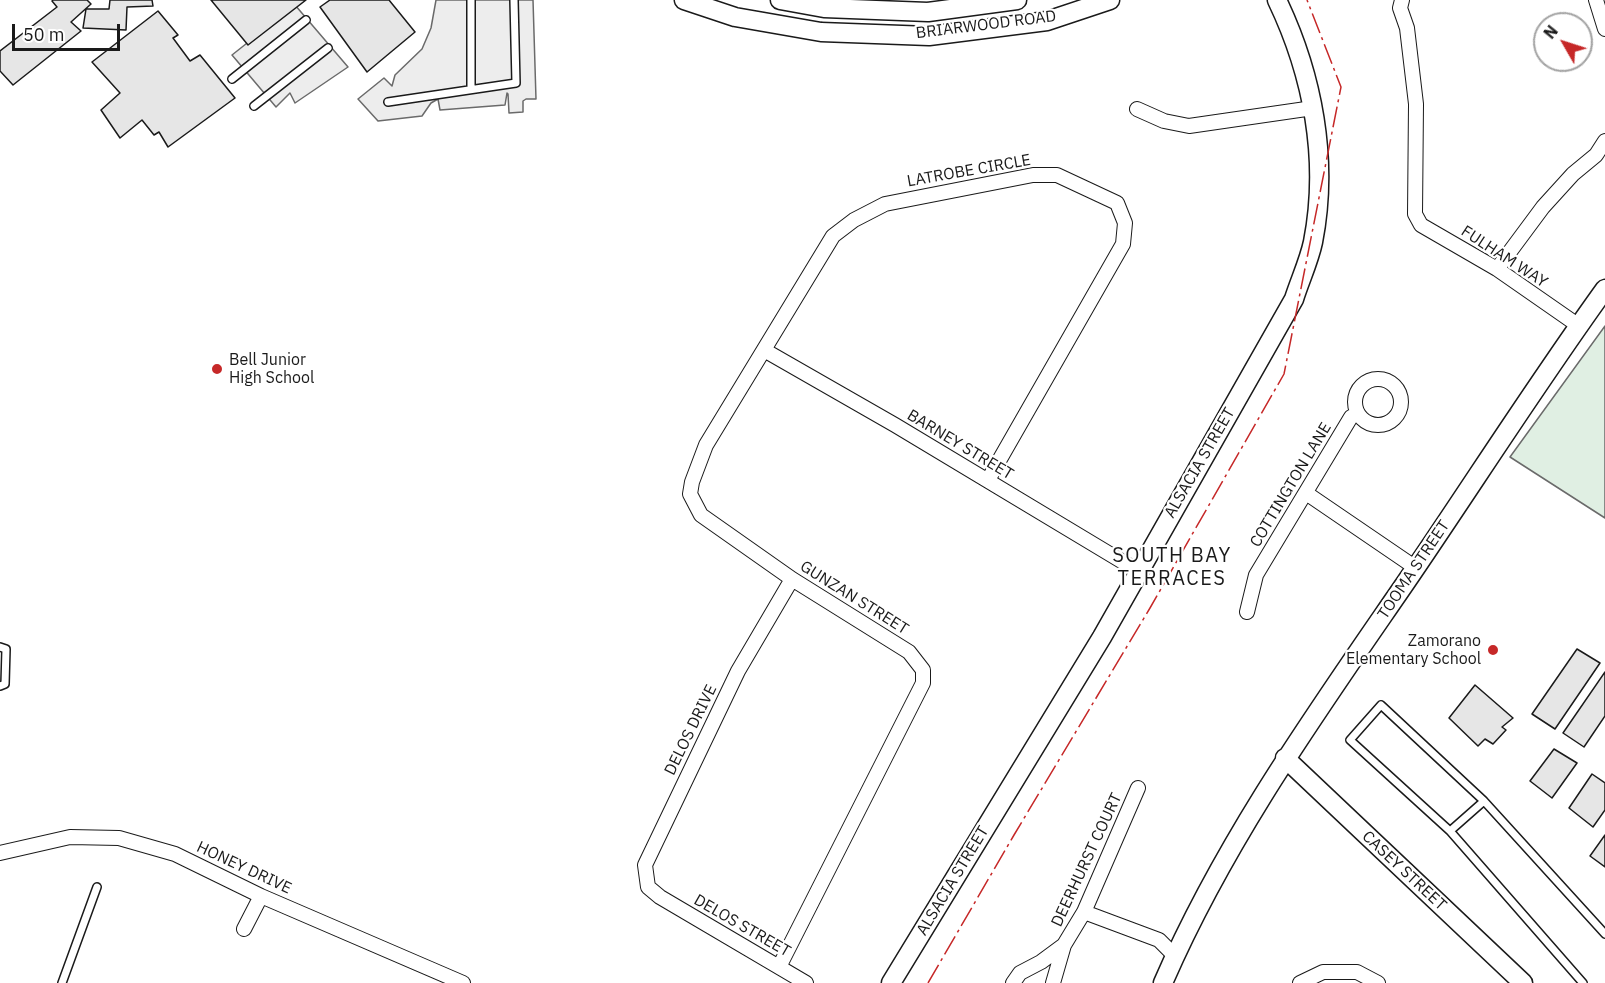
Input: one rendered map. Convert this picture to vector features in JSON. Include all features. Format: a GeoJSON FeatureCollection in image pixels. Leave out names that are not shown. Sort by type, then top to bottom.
{"type":"FeatureCollection","features":[{"type":"Feature","properties":{"kind":"main road","name":"BRIARWOOD ROAD"},"geometry":{"type":"LineString","coordinates":[[684,0],[735,17],[821,32],[929,36],[1047,21],[1110,0]]}},
{"type":"Feature","properties":{"kind":"main road","name":"BRIARWOOD ROAD"},"geometry":{"type":"LineString","coordinates":[[780,0],[824,8],[928,12],[1017,0]]}},
{"type":"Feature","properties":{"kind":"main road","name":"ALSACIA STREET"},"geometry":{"type":"LineString","coordinates":[[891,983],[1102,637],[1294,299],[1312,244],[1319,202],[1320,157],[1306,75],[1289,26],[1277,0]]}},
{"type":"Feature","properties":{"kind":"main road","name":"TOOMA STREET"},"geometry":{"type":"LineString","coordinates":[[1163,983],[1214,879],[1286,758],[1605,290]]}},
{"type":"Feature","properties":{"kind":"main road","name":"CASEY STREET"},"geometry":{"type":"LineString","coordinates":[[1286,758],[1523,983]]}},
{"type":"Feature","properties":{"kind":"street"},"geometry":{"type":"LineString","coordinates":[[1596,0],[1605,29]]}},
{"type":"Feature","properties":{"kind":"street","name":"FULHAM WAY"},"geometry":{"type":"LineString","coordinates":[[1401,4],[1407,28],[1416,105],[1415,214],[1421,225],[1497,269],[1579,326]]}},
{"type":"Feature","properties":{"kind":"street"},"geometry":{"type":"LineString","coordinates":[[1137,109],[1164,121],[1189,126],[1313,108]]}},
{"type":"Feature","properties":{"kind":"street"},"geometry":{"type":"LineString","coordinates":[[1497,269],[1543,207],[1573,174],[1596,155],[1605,141]]}},
{"type":"Feature","properties":{"kind":"street","name":"LATROBE CIRCLE"},"geometry":{"type":"LineString","coordinates":[[706,445],[833,236],[854,219],[885,204],[1033,175],[1057,174],[1117,203],[1125,223],[1123,244],[988,480]]}},
{"type":"Feature","properties":{"kind":"street","name":"BARNEY STREET"},"geometry":{"type":"LineString","coordinates":[[764,350],[988,480],[1138,571]]}},
{"type":"Feature","properties":{"kind":"street","name":"COTTINGTON LANE"},"geometry":{"type":"LineString","coordinates":[[1247,612],[1256,575],[1351,417],[1358,414]]}},
{"type":"Feature","properties":{"kind":"street","name":"GUNZAN STREET"},"geometry":{"type":"LineString","coordinates":[[706,445],[692,482],[690,494],[701,514],[792,579],[909,652],[923,670],[923,683],[779,967]]}},
{"type":"Feature","properties":{"kind":"street"},"geometry":{"type":"LineString","coordinates":[[1306,493],[1416,568]]}},
{"type":"Feature","properties":{"kind":"street","name":"DELOS DRIVE"},"geometry":{"type":"LineString","coordinates":[[660,897],[648,887],[645,865],[738,671],[792,579]]}},
{"type":"Feature","properties":{"kind":"street","name":"DEERHURST COURT"},"geometry":{"type":"LineString","coordinates":[[1064,945],[1084,912],[1138,788]]}},
{"type":"Feature","properties":{"kind":"street","name":"HONEY DRIVE"},"geometry":{"type":"LineString","coordinates":[[0,853],[70,837],[119,838],[175,854],[261,896],[460,982]]}},
{"type":"Feature","properties":{"kind":"street"},"geometry":{"type":"LineString","coordinates":[[244,929],[261,896]]}},
{"type":"Feature","properties":{"kind":"street","name":"DELOS STREET"},"geometry":{"type":"LineString","coordinates":[[660,897],[806,983]]}},
{"type":"Feature","properties":{"kind":"street"},"geometry":{"type":"LineString","coordinates":[[1084,912],[1159,940],[1175,956]]}},
{"type":"Feature","properties":{"kind":"street"},"geometry":{"type":"LineString","coordinates":[[1013,983],[1020,973],[1041,962],[1064,945]]}},
{"type":"Feature","properties":{"kind":"street"},"geometry":{"type":"LineString","coordinates":[[1053,983],[1064,945]]}},
{"type":"Feature","properties":{"kind":"street"},"geometry":{"type":"LineString","coordinates":[[1300,983],[1323,972],[1357,972],[1377,983]]}},
{"type":"Feature","properties":{"kind":"lane"},"geometry":{"type":"LineString","coordinates":[[471,0],[471,90]]}},
{"type":"Feature","properties":{"kind":"lane"},"geometry":{"type":"LineString","coordinates":[[388,102],[516,83],[514,0]]}},
{"type":"Feature","properties":{"kind":"lane"},"geometry":{"type":"LineString","coordinates":[[232,79],[306,20]]}},
{"type":"Feature","properties":{"kind":"lane"},"geometry":{"type":"LineString","coordinates":[[254,106],[328,48]]}},
{"type":"Feature","properties":{"kind":"lane"},"geometry":{"type":"LineString","coordinates":[[0,647],[6,649],[5,684],[0,686]]}},
{"type":"Feature","properties":{"kind":"lane"},"geometry":{"type":"LineString","coordinates":[[1583,983],[1450,831],[1350,740],[1382,705],[1484,801],[1605,934]]}},
{"type":"Feature","properties":{"kind":"lane"},"geometry":{"type":"LineString","coordinates":[[1450,831],[1484,801]]}},
{"type":"Feature","properties":{"kind":"lane"},"geometry":{"type":"LineString","coordinates":[[62,983],[97,887]]}},
{"type":"Feature","properties":{"kind":"green space"},"geometry":{"type":"Polygon","coordinates":[[[1605,326],[1605,518],[1510,457],[1605,326]]]}},
{"type":"Feature","properties":{"kind":"shaded area"},"geometry":{"type":"Polygon","coordinates":[[[436,0],[533,0],[536,99],[523,101],[523,112],[509,113],[507,93],[505,105],[440,110],[438,99],[431,103],[422,116],[378,121],[358,99],[384,78],[392,86],[395,75],[422,49],[431,28],[436,0]]]}},
{"type":"Feature","properties":{"kind":"shaded area"},"geometry":{"type":"Polygon","coordinates":[[[295,5],[348,67],[295,103],[290,93],[276,107],[232,55],[295,5]]]}},
{"type":"Feature","properties":{"kind":"building"},"geometry":{"type":"Polygon","coordinates":[[[53,0],[87,0],[91,4],[71,22],[81,31],[13,85],[0,71],[0,51],[57,7],[53,0]]]}},
{"type":"Feature","properties":{"kind":"building"},"geometry":{"type":"Polygon","coordinates":[[[110,0],[152,0],[153,6],[127,7],[126,30],[83,28],[86,9],[109,9],[110,0]]]}},
{"type":"Feature","properties":{"kind":"building"},"geometry":{"type":"Polygon","coordinates":[[[211,0],[306,0],[248,45],[211,0]]]}},
{"type":"Feature","properties":{"kind":"building"},"geometry":{"type":"Polygon","coordinates":[[[330,0],[389,0],[415,32],[367,72],[320,7],[330,0]]]}},
{"type":"Feature","properties":{"kind":"building"},"geometry":{"type":"Polygon","coordinates":[[[158,11],[178,35],[173,38],[190,61],[200,55],[235,98],[168,147],[159,132],[154,135],[142,120],[120,138],[101,110],[120,93],[92,62],[158,11]]]}},
{"type":"Feature","properties":{"kind":"building"},"geometry":{"type":"Polygon","coordinates":[[[1577,649],[1600,663],[1555,729],[1532,714],[1577,649]]]}},
{"type":"Feature","properties":{"kind":"building"},"geometry":{"type":"Polygon","coordinates":[[[1605,672],[1605,716],[1584,747],[1563,733],[1605,672]]]}},
{"type":"Feature","properties":{"kind":"building"},"geometry":{"type":"Polygon","coordinates":[[[1475,685],[1513,718],[1502,727],[1506,730],[1493,744],[1485,739],[1478,746],[1449,718],[1475,685]]]}},
{"type":"Feature","properties":{"kind":"building"},"geometry":{"type":"Polygon","coordinates":[[[1554,749],[1577,763],[1552,798],[1530,781],[1554,749]]]}},
{"type":"Feature","properties":{"kind":"building"},"geometry":{"type":"Polygon","coordinates":[[[1592,774],[1605,783],[1605,810],[1593,827],[1569,808],[1592,774]]]}},
{"type":"Feature","properties":{"kind":"building"},"geometry":{"type":"Polygon","coordinates":[[[1605,835],[1605,867],[1590,856],[1605,835]]]}},
{"type":"Feature","properties":{"kind":"power"},"geometry":{"type":"LineString","coordinates":[[928,983],[1150,608],[1284,374],[1341,87],[1307,0]]}},
{"type":"Feature","properties":{"kind":"place","name":"Bell Junior High School"},"geometry":{"type":"Point","coordinates":[217,369]}},
{"type":"Feature","properties":{"kind":"place","name":"Zamorano Elementary School"},"geometry":{"type":"Point","coordinates":[1493,650]}},
{"type":"Feature","properties":{"kind":"district","name":"SOUTH BAY TERRACES"},"geometry":{"type":"Point","coordinates":[1172,568]}}]}
